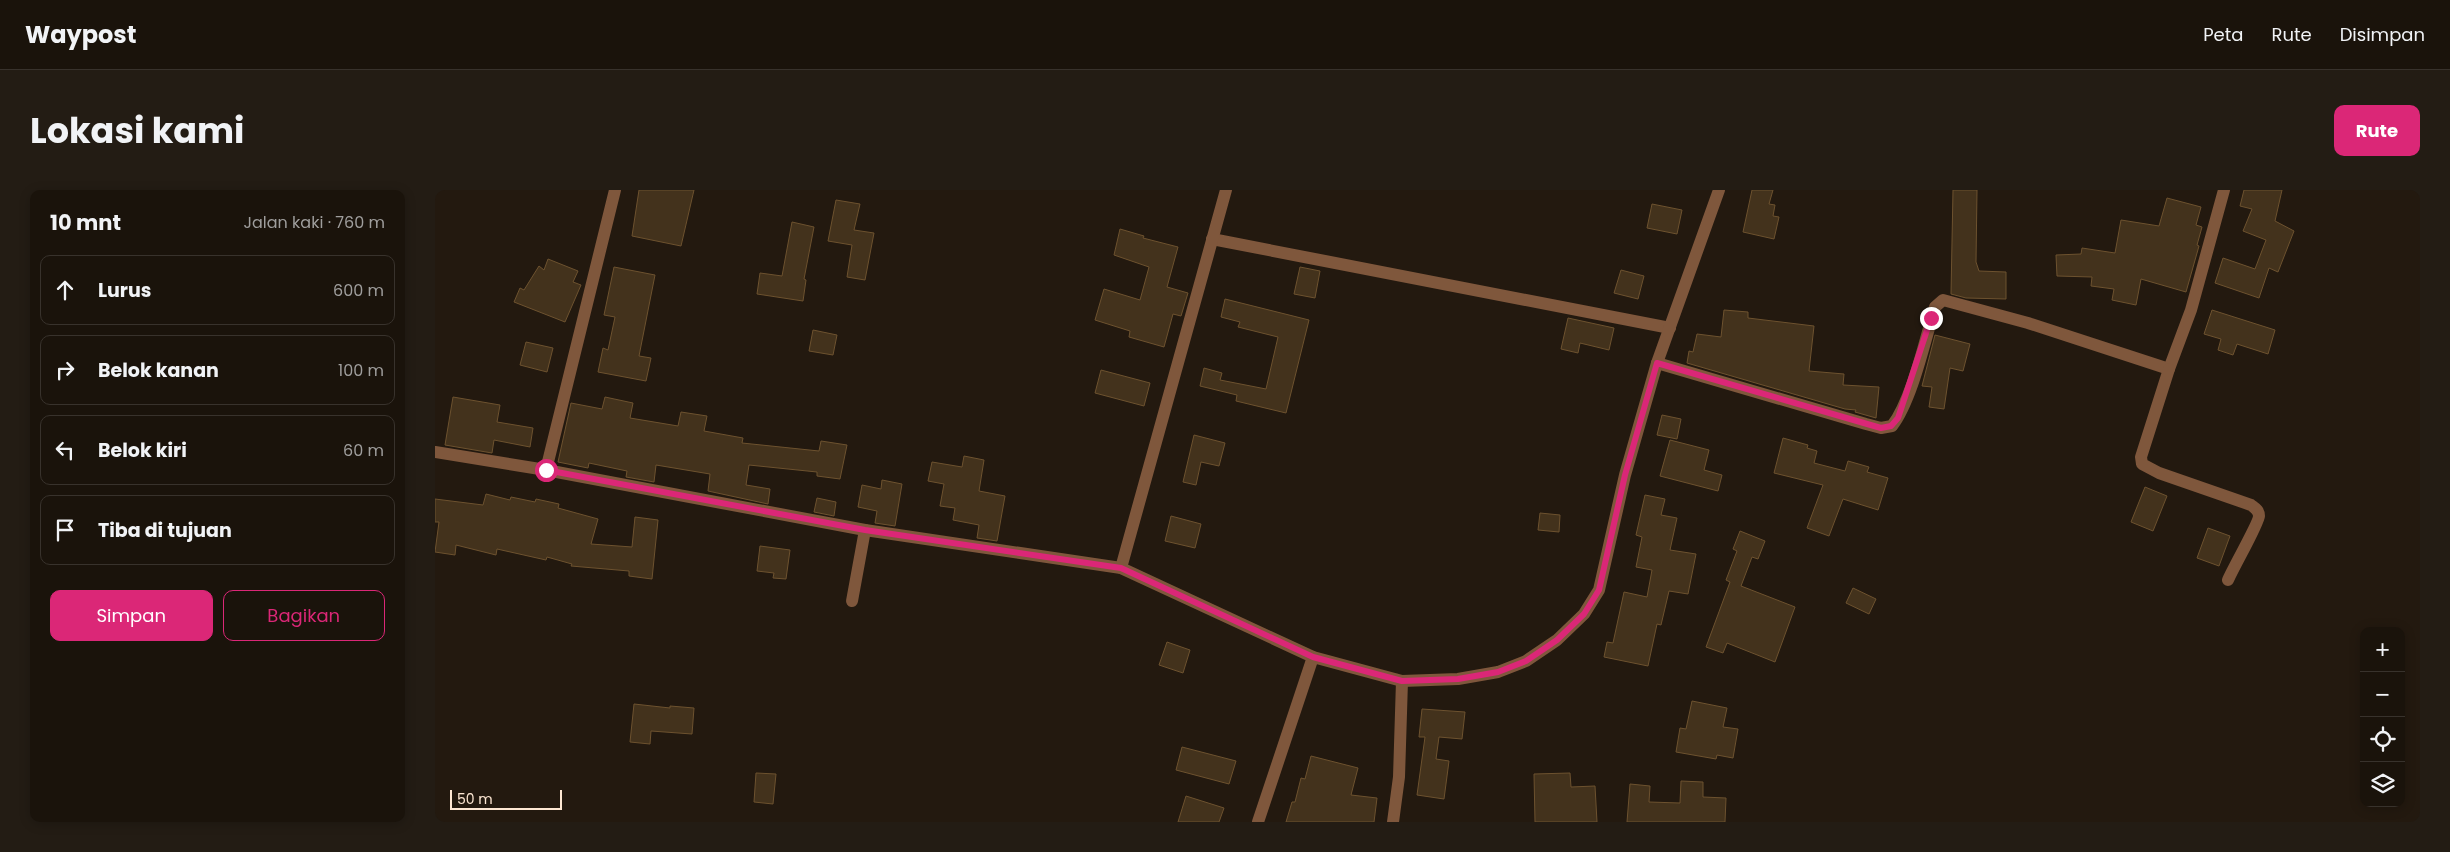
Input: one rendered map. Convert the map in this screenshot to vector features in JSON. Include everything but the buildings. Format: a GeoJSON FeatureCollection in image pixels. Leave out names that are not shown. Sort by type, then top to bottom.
{"type":"FeatureCollection","features":[{"type":"Feature","properties":{"kind":"street"},"geometry":{"type":"LineString","coordinates":[[546,470],[615,190]]}},
{"type":"Feature","properties":{"kind":"street"},"geometry":{"type":"LineString","coordinates":[[1121,568],[1226,190]]}},
{"type":"Feature","properties":{"kind":"street"},"geometry":{"type":"LineString","coordinates":[[435,452],[546,470],[865,530],[1121,568],[1313,657],[1402,681],[1458,679],[1498,672],[1526,661],[1557,640],[1584,614],[1599,590],[1625,475],[1657,363],[1719,190]]}},
{"type":"Feature","properties":{"kind":"street"},"geometry":{"type":"LineString","coordinates":[[2224,190],[2191,310],[2169,369],[2141,457],[2142,464],[2159,473],[2251,505],[2257,509],[2259,514],[2258,524],[2238,556],[2228,580]]}},
{"type":"Feature","properties":{"kind":"street"},"geometry":{"type":"LineString","coordinates":[[1212,239],[1670,328]]}},
{"type":"Feature","properties":{"kind":"street"},"geometry":{"type":"LineString","coordinates":[[1657,363],[1866,424],[1881,428],[1891,426],[1898,418],[1908,392],[1935,307],[1943,300],[2028,323],[2169,369]]}},
{"type":"Feature","properties":{"kind":"street"},"geometry":{"type":"LineString","coordinates":[[853,601],[865,530]]}},
{"type":"Feature","properties":{"kind":"street"},"geometry":{"type":"LineString","coordinates":[[1258,822],[1313,657]]}},
{"type":"Feature","properties":{"kind":"street"},"geometry":{"type":"LineString","coordinates":[[1393,822],[1399,777],[1402,681]]}},
{"type":"Feature","properties":{"kind":"route"},"geometry":{"type":"LineString","coordinates":[[546,470],[865,530],[1121,568],[1313,657],[1402,681],[1458,679],[1498,672],[1526,661],[1557,640],[1584,614],[1599,590],[1625,475],[1657,363],[1881,428],[1891,426],[1898,418],[1931,318]]}}]}
